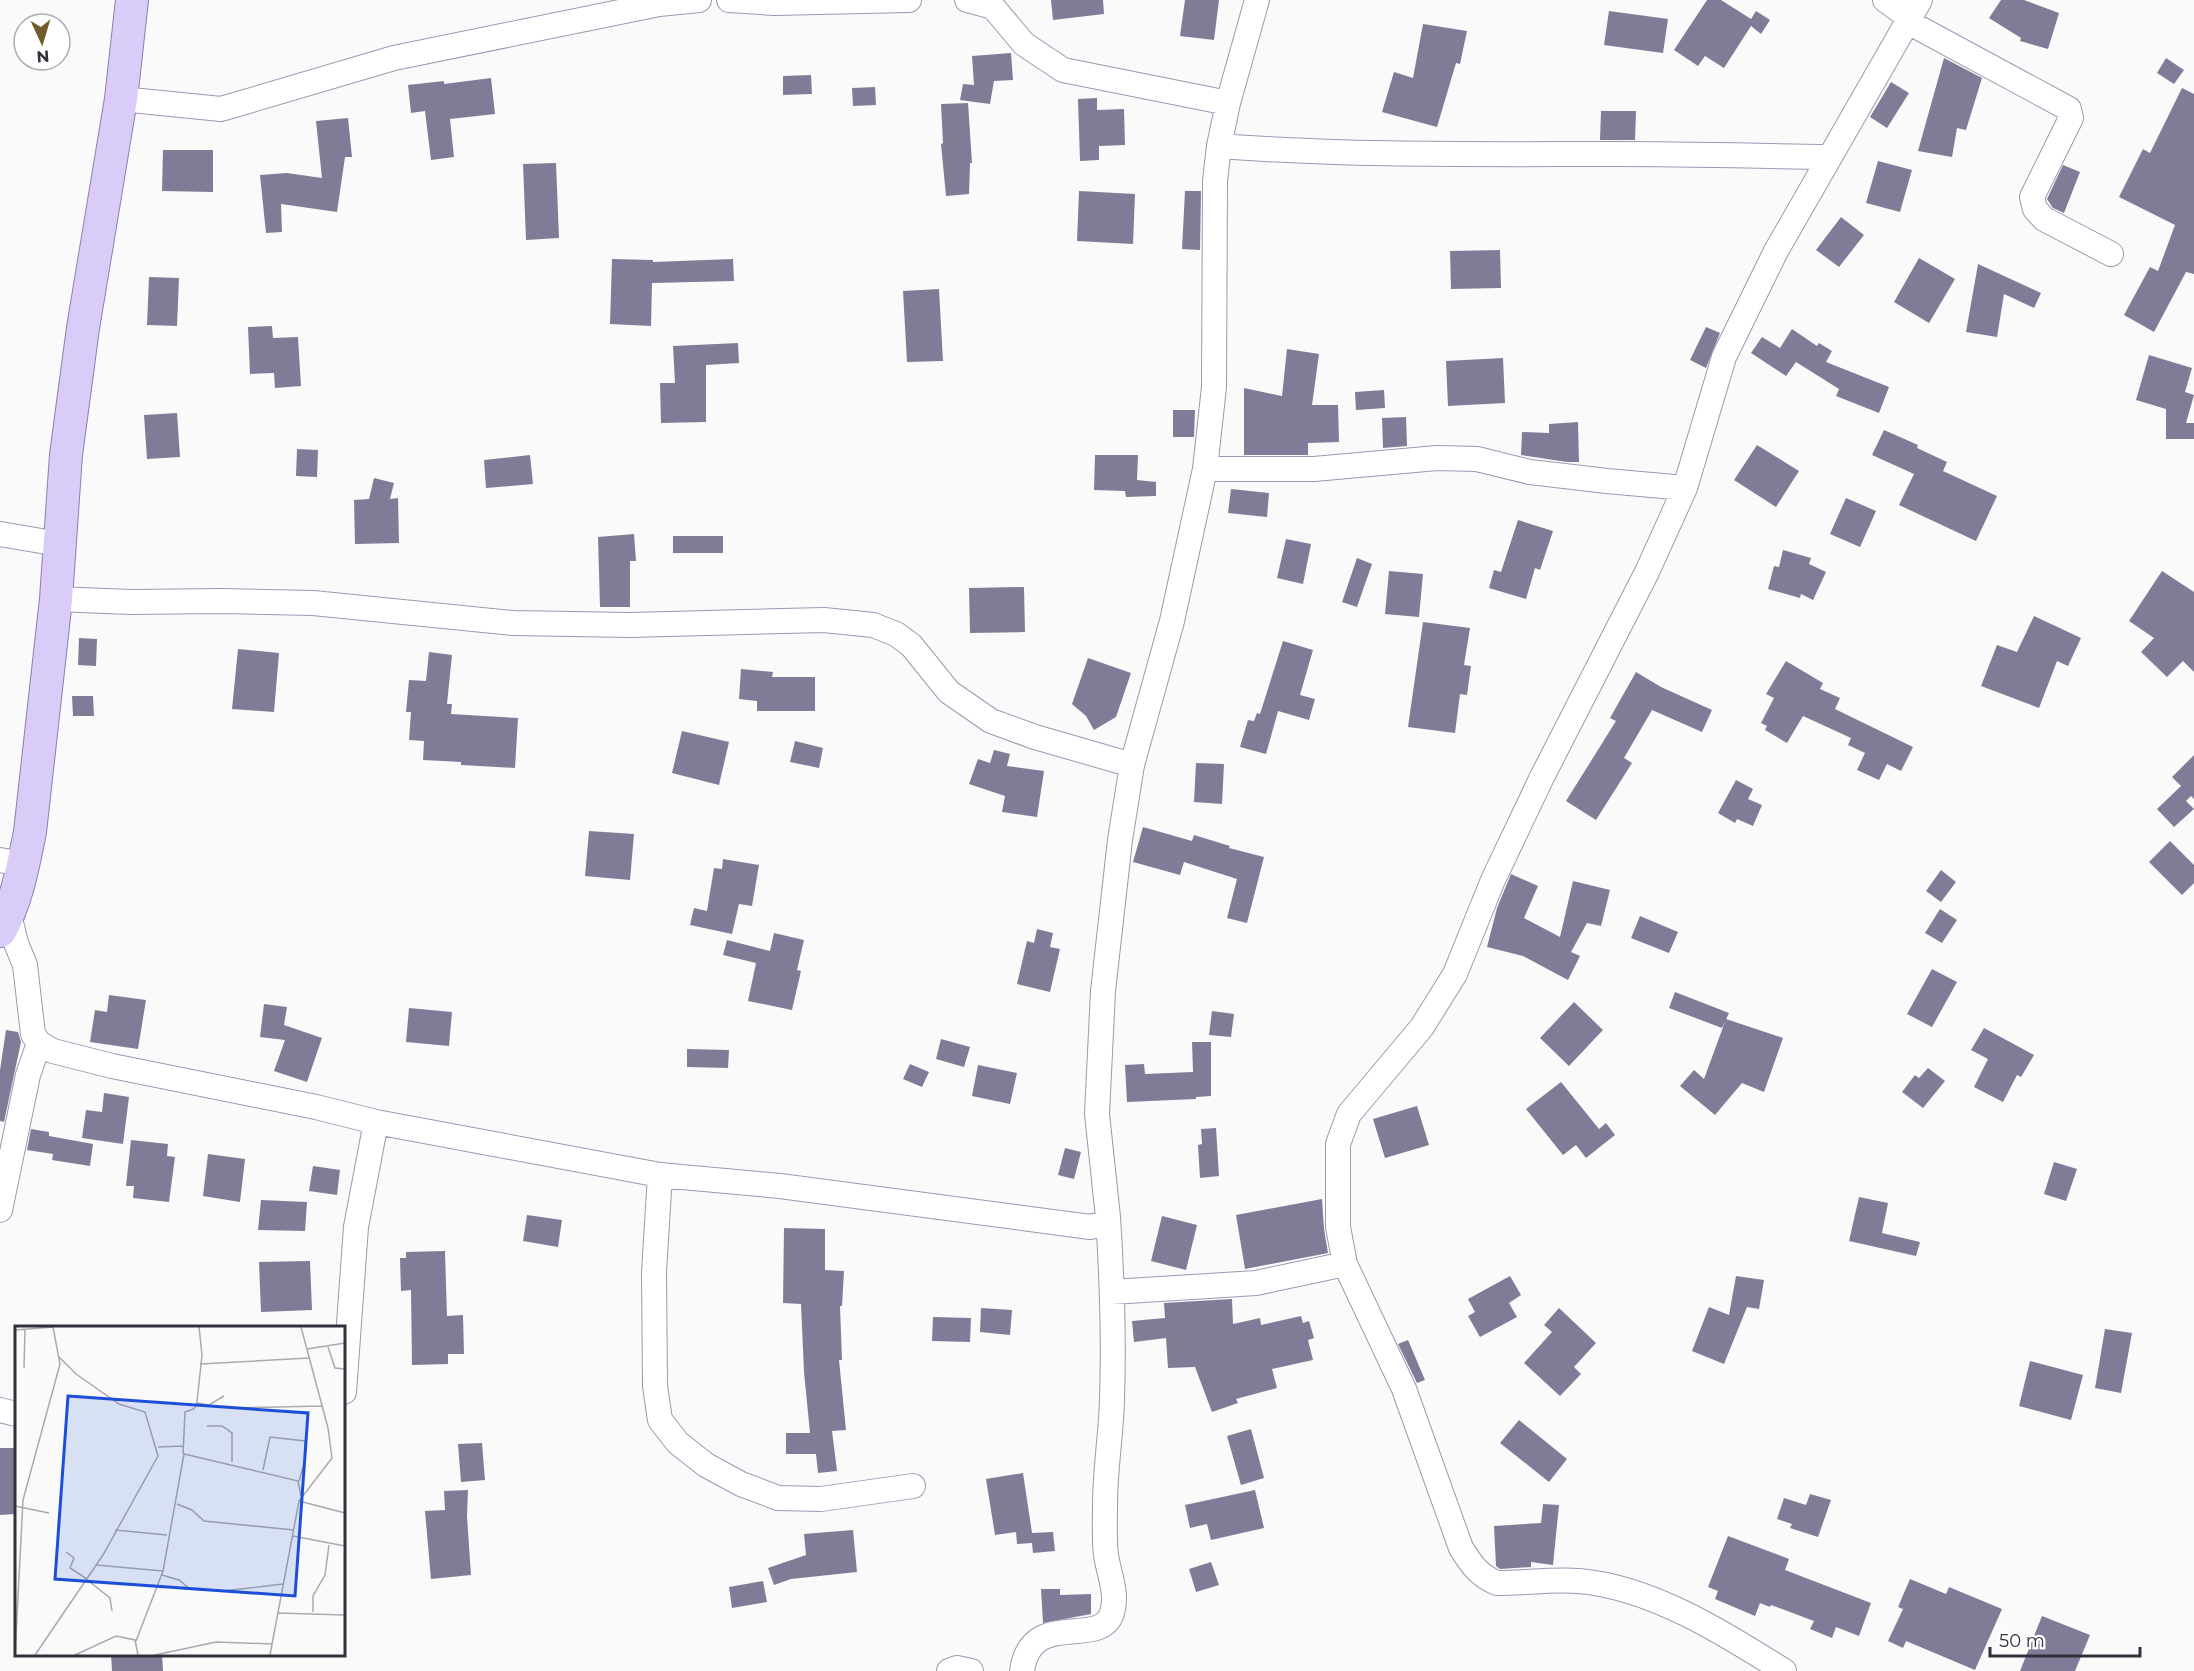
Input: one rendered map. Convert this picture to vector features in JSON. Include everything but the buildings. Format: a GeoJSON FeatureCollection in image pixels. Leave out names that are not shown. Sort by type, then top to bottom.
{"type":"FeatureCollection","features":[{"type":"Feature","properties":{"kind":"main road"},"geometry":{"type":"LineString","coordinates":[[4,923],[12,862],[30,832],[56,599],[66,455],[83,328],[121,99],[132,0]]}},
{"type":"Feature","properties":{"kind":"street"},"geometry":{"type":"LineString","coordinates":[[121,99],[221,109],[394,58],[659,4],[699,0]]}},
{"type":"Feature","properties":{"kind":"street"},"geometry":{"type":"LineString","coordinates":[[729,0],[774,3],[909,0]]}},
{"type":"Feature","properties":{"kind":"street"},"geometry":{"type":"LineString","coordinates":[[967,0],[993,7],[1024,44],[1063,70],[1228,103]]}},
{"type":"Feature","properties":{"kind":"street"},"geometry":{"type":"LineString","coordinates":[[1022,1671],[1024,1660],[1037,1639],[1059,1632],[1087,1630],[1103,1625],[1110,1617],[1115,1602],[1106,1553],[1105,1504],[1112,1399],[1112,1292],[1108,1217],[1097,1114],[1102,1002],[1120,840],[1132,765],[1172,621],[1205,469],[1214,387],[1215,181],[1219,146],[1228,103],[1257,0]]}},
{"type":"Feature","properties":{"kind":"street"},"geometry":{"type":"LineString","coordinates":[[1885,0],[1913,13],[2069,109],[2071,118],[2032,197],[2035,209],[2044,219],[2111,254]]}},
{"type":"Feature","properties":{"kind":"street"},"geometry":{"type":"LineString","coordinates":[[1784,1671],[1720,1630],[1635,1592],[1580,1581],[1497,1583],[1484,1578],[1472,1566],[1461,1548],[1404,1389],[1345,1264],[1338,1227],[1338,1144],[1349,1114],[1422,1027],[1455,974],[1493,880],[1542,777],[1642,582],[1685,488],[1724,357],[1776,251],[1913,13]]}},
{"type":"Feature","properties":{"kind":"street"},"geometry":{"type":"LineString","coordinates":[[1219,146],[1296,152],[1443,155],[1618,154],[1829,157]]}},
{"type":"Feature","properties":{"kind":"street"},"geometry":{"type":"LineString","coordinates":[[1205,469],[1314,469],[1437,458],[1477,459],[1530,472],[1607,482],[1685,488]]}},
{"type":"Feature","properties":{"kind":"street"},"geometry":{"type":"LineString","coordinates":[[0,534],[59,544]]}},
{"type":"Feature","properties":{"kind":"street"},"geometry":{"type":"LineString","coordinates":[[56,599],[131,602],[314,603],[513,623],[630,625],[824,620],[873,625],[896,634],[911,645],[949,692],[991,720],[1035,737],[1132,765]]}},
{"type":"Feature","properties":{"kind":"street"},"geometry":{"type":"LineString","coordinates":[[4,923],[26,965],[33,1034],[39,1043],[53,1051],[112,1066],[316,1107],[376,1122],[660,1175],[780,1186],[1090,1227],[1103,1224],[1108,1217]]}},
{"type":"Feature","properties":{"kind":"street"},"geometry":{"type":"LineString","coordinates":[[0,1210],[28,1075],[39,1043]]}},
{"type":"Feature","properties":{"kind":"street"},"geometry":{"type":"LineString","coordinates":[[345,1378],[356,1227],[376,1122]]}},
{"type":"Feature","properties":{"kind":"street"},"geometry":{"type":"LineString","coordinates":[[660,1175],[654,1272],[655,1386],[660,1420],[678,1443],[706,1465],[741,1484],[778,1498],[821,1499],[914,1486]]}},
{"type":"Feature","properties":{"kind":"street"},"geometry":{"type":"LineString","coordinates":[[1112,1292],[1256,1283],[1345,1264]]}},
{"type":"Feature","properties":{"kind":"street"},"geometry":{"type":"LineString","coordinates":[[0,1410],[15,1414]]}},
{"type":"Feature","properties":{"kind":"street"},"geometry":{"type":"LineString","coordinates":[[949,1671],[957,1668],[971,1671]]}}]}
